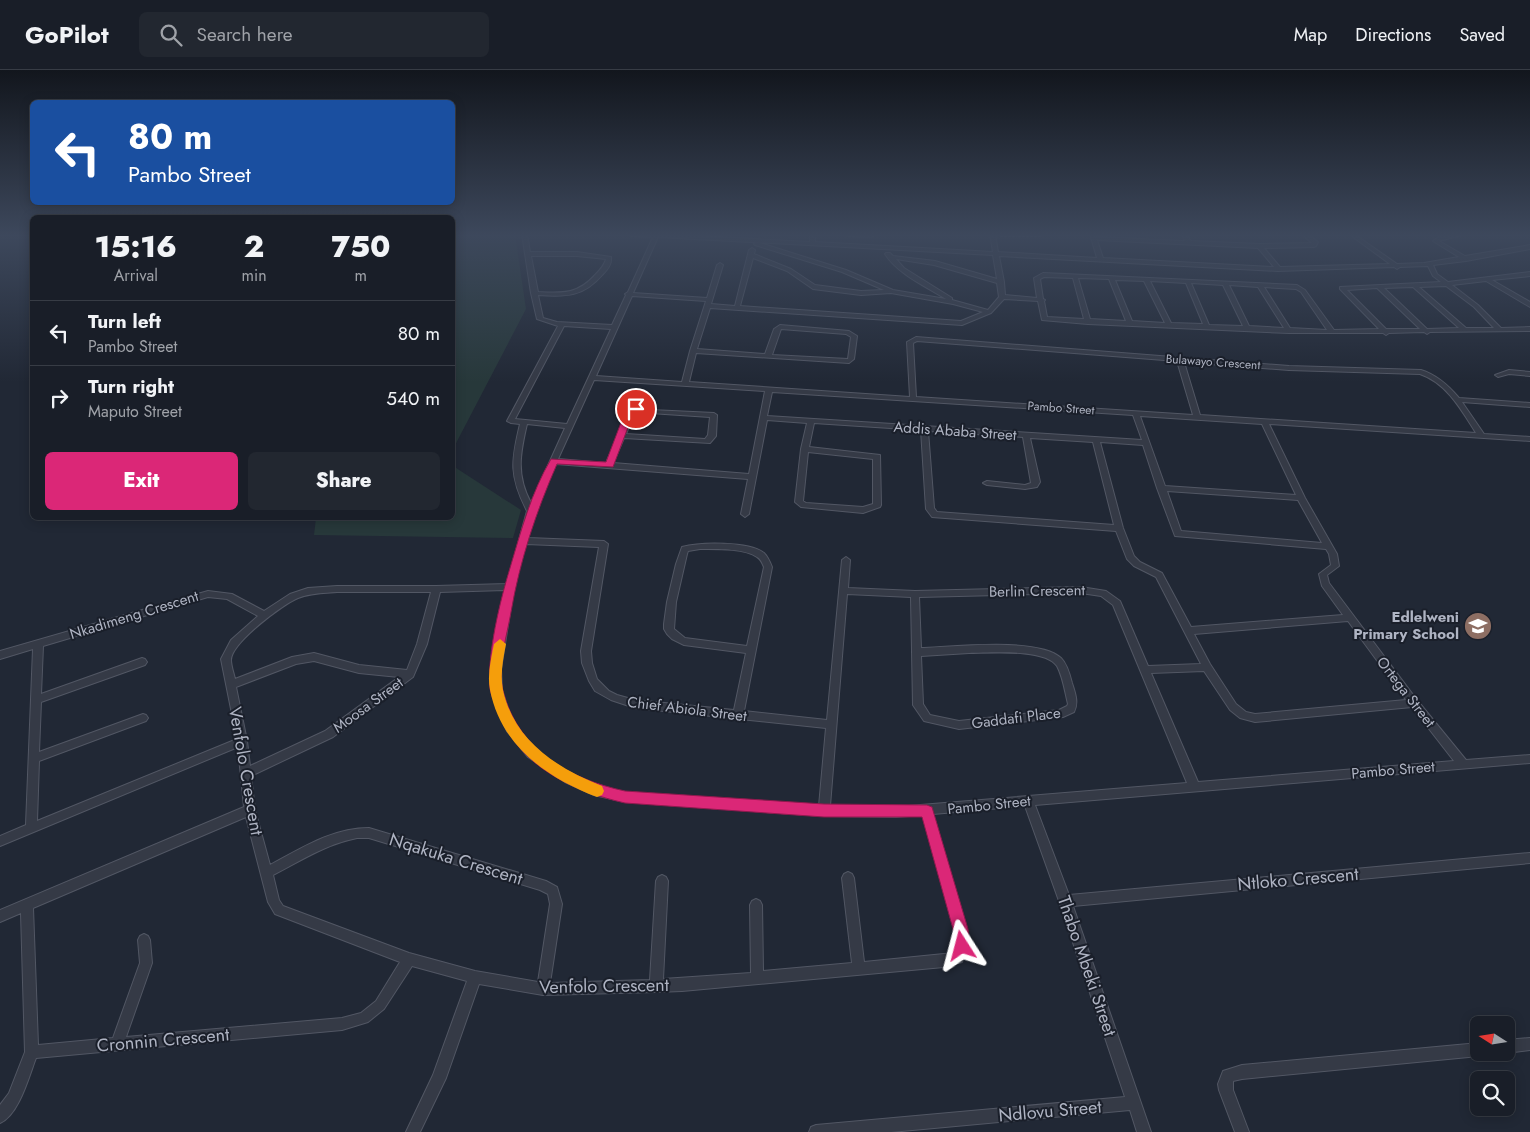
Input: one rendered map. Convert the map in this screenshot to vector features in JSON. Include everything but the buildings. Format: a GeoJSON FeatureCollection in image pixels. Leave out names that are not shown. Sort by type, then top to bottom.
{"type":"FeatureCollection","features":[{"type":"Feature","properties":{"kind":"street"},"geometry":{"type":"LineString","coordinates":[[532,284],[540,319],[562,324],[613,327]]}},
{"type":"Feature","properties":{"kind":"street"},"geometry":{"type":"LineString","coordinates":[[534,293],[568,295],[584,290],[590,284]]}},
{"type":"Feature","properties":{"kind":"street","name":"Pambo Street"},"geometry":{"type":"LineString","coordinates":[[633,284],[532,511],[510,587],[496,668],[497,690],[511,728],[528,749],[543,762],[569,779],[594,790],[625,797],[824,811],[927,811],[1194,786],[1530,759]]}},
{"type":"Feature","properties":{"kind":"street"},"geometry":{"type":"LineString","coordinates":[[685,383],[693,350],[715,284]]}},
{"type":"Feature","properties":{"kind":"street"},"geometry":{"type":"LineString","coordinates":[[737,308],[743,284]]}},
{"type":"Feature","properties":{"kind":"street"},"geometry":{"type":"LineString","coordinates":[[808,284],[813,287],[861,293],[892,292],[954,302],[989,312]]}},
{"type":"Feature","properties":{"kind":"street"},"geometry":{"type":"LineString","coordinates":[[872,284],[892,292]]}},
{"type":"Feature","properties":{"kind":"street"},"geometry":{"type":"LineString","coordinates":[[925,284],[954,302]]}},
{"type":"Feature","properties":{"kind":"street"},"geometry":{"type":"LineString","coordinates":[[628,294],[737,308],[958,323],[989,312],[1002,297],[1001,284]]}},
{"type":"Feature","properties":{"kind":"street"},"geometry":{"type":"LineString","coordinates":[[1038,284],[1044,319],[1332,332],[1386,333],[1530,329]]}},
{"type":"Feature","properties":{"kind":"street"},"geometry":{"type":"LineString","coordinates":[[1077,284],[1088,322]]}},
{"type":"Feature","properties":{"kind":"street"},"geometry":{"type":"LineString","coordinates":[[1114,284],[1130,324]]}},
{"type":"Feature","properties":{"kind":"street"},"geometry":{"type":"LineString","coordinates":[[1148,284],[1169,325]]}},
{"type":"Feature","properties":{"kind":"street"},"geometry":{"type":"LineString","coordinates":[[1189,284],[1208,326]]}},
{"type":"Feature","properties":{"kind":"street"},"geometry":{"type":"LineString","coordinates":[[1225,284],[1248,329]]}},
{"type":"Feature","properties":{"kind":"street"},"geometry":{"type":"LineString","coordinates":[[1235,284],[1300,288],[1332,332]]}},
{"type":"Feature","properties":{"kind":"street"},"geometry":{"type":"LineString","coordinates":[[1446,284],[1476,306],[1500,330]]}},
{"type":"Feature","properties":{"kind":"street"},"geometry":{"type":"LineString","coordinates":[[1386,333],[1342,288],[1451,284]]}},
{"type":"Feature","properties":{"kind":"street"},"geometry":{"type":"LineString","coordinates":[[1494,284],[1530,305]]}},
{"type":"Feature","properties":{"kind":"street"},"geometry":{"type":"LineString","coordinates":[[1260,285],[1289,331]]}},
{"type":"Feature","properties":{"kind":"street"},"geometry":{"type":"LineString","coordinates":[[1414,285],[1466,331]]}},
{"type":"Feature","properties":{"kind":"street"},"geometry":{"type":"LineString","coordinates":[[1378,286],[1427,332]]}},
{"type":"Feature","properties":{"kind":"street"},"geometry":{"type":"LineString","coordinates":[[1002,297],[1042,300]]}},
{"type":"Feature","properties":{"kind":"street"},"geometry":{"type":"LineString","coordinates":[[562,324],[511,421],[570,426]]}},
{"type":"Feature","properties":{"kind":"street"},"geometry":{"type":"LineString","coordinates":[[693,350],[768,356],[849,361],[851,359],[854,336],[847,332],[780,327],[777,329],[768,356]]}},
{"type":"Feature","properties":{"kind":"street","name":"Bulawayo Crescent"},"geometry":{"type":"LineString","coordinates":[[913,398],[910,342],[916,339],[1308,369],[1421,372],[1436,378],[1456,400],[1481,435]]}},
{"type":"Feature","properties":{"kind":"street"},"geometry":{"type":"LineString","coordinates":[[1180,360],[1197,416]]}},
{"type":"Feature","properties":{"kind":"street"},"geometry":{"type":"LineString","coordinates":[[1498,375],[1509,372],[1530,374]]}},
{"type":"Feature","properties":{"kind":"street","name":"Pambo Street"},"geometry":{"type":"LineString","coordinates":[[592,378],[1530,439]]}},
{"type":"Feature","properties":{"kind":"street"},"geometry":{"type":"LineString","coordinates":[[745,514],[769,389]]}},
{"type":"Feature","properties":{"kind":"street"},"geometry":{"type":"LineString","coordinates":[[1456,400],[1530,405]]}},
{"type":"Feature","properties":{"kind":"street"},"geometry":{"type":"LineString","coordinates":[[609,465],[629,412],[634,409],[714,415],[712,436],[707,441],[621,436]]}},
{"type":"Feature","properties":{"kind":"street"},"geometry":{"type":"LineString","coordinates":[[1136,413],[1176,532],[1180,535],[1328,546]]}},
{"type":"Feature","properties":{"kind":"street","name":"Addis Ababa Street"},"geometry":{"type":"LineString","coordinates":[[764,418],[1147,443]]}},
{"type":"Feature","properties":{"kind":"street"},"geometry":{"type":"LineString","coordinates":[[805,449],[877,457],[877,505],[863,510],[801,504],[799,502],[805,449],[810,421]]}},
{"type":"Feature","properties":{"kind":"street"},"geometry":{"type":"LineString","coordinates":[[1264,421],[1301,498],[1328,546]]}},
{"type":"Feature","properties":{"kind":"street"},"geometry":{"type":"LineString","coordinates":[[524,422],[516,456],[516,476],[522,495],[532,511]]}},
{"type":"Feature","properties":{"kind":"street"},"geometry":{"type":"LineString","coordinates":[[924,429],[930,509],[935,515],[1119,528]]}},
{"type":"Feature","properties":{"kind":"street"},"geometry":{"type":"LineString","coordinates":[[987,483],[1025,487],[1034,485],[1036,482],[1026,435]]}},
{"type":"Feature","properties":{"kind":"street"},"geometry":{"type":"LineString","coordinates":[[1096,440],[1119,528],[1131,560],[1159,575],[1207,667],[1233,707],[1248,717],[1414,703]]}},
{"type":"Feature","properties":{"kind":"street"},"geometry":{"type":"LineString","coordinates":[[554,461],[753,476]]}},
{"type":"Feature","properties":{"kind":"street"},"geometry":{"type":"LineString","coordinates":[[1162,488],[1301,498]]}},
{"type":"Feature","properties":{"kind":"street","name":"Chief Abiola Street"},"geometry":{"type":"LineString","coordinates":[[523,541],[604,544],[586,651],[586,667],[598,689],[615,698],[635,704],[830,724]]}},
{"type":"Feature","properties":{"kind":"street"},"geometry":{"type":"LineString","coordinates":[[738,715],[752,650],[768,567],[766,561],[757,553],[741,549],[694,545],[685,549],[670,617],[670,631],[674,637],[684,641],[752,650]]}},
{"type":"Feature","properties":{"kind":"street","name":"Ortega Street"},"geometry":{"type":"LineString","coordinates":[[1328,546],[1336,562],[1335,566],[1325,571],[1322,576],[1325,584],[1414,703],[1463,764]]}},
{"type":"Feature","properties":{"kind":"street"},"geometry":{"type":"LineString","coordinates":[[824,811],[830,724],[846,560]]}},
{"type":"Feature","properties":{"kind":"street","name":"Venfolo Crescent"},"geometry":{"type":"LineString","coordinates":[[510,587],[317,590],[293,596],[264,615],[238,639],[228,653],[226,659],[242,741],[250,810],[274,902],[280,910],[409,959],[475,977],[542,989],[656,986],[860,969],[958,958],[962,946],[960,929],[927,811]]}},
{"type":"Feature","properties":{"kind":"street","name":"Moosa Street"},"geometry":{"type":"LineString","coordinates":[[246,773],[329,734],[410,674],[422,644],[436,589]]}},
{"type":"Feature","properties":{"kind":"street","name":"Berlin Crescent"},"geometry":{"type":"LineString","coordinates":[[844,591],[915,594],[1081,590],[1103,593],[1116,603],[1194,786]]}},
{"type":"Feature","properties":{"kind":"street","name":"Nkadimeng Crescent"},"geometry":{"type":"LineString","coordinates":[[0,655],[208,594],[229,596],[264,615]]}},
{"type":"Feature","properties":{"kind":"street","name":"Gaddafi Place"},"geometry":{"type":"LineString","coordinates":[[915,594],[918,705],[922,714],[933,721],[959,725],[1002,722],[1060,714],[1071,709],[1073,704],[1059,662],[1048,654],[1026,650],[918,652]]}},
{"type":"Feature","properties":{"kind":"street"},"geometry":{"type":"LineString","coordinates":[[1188,631],[1349,618]]}},
{"type":"Feature","properties":{"kind":"street"},"geometry":{"type":"LineString","coordinates":[[32,827],[38,644]]}},
{"type":"Feature","properties":{"kind":"street"},"geometry":{"type":"LineString","coordinates":[[231,685],[295,660],[314,657],[359,669],[410,674]]}},
{"type":"Feature","properties":{"kind":"street"},"geometry":{"type":"LineString","coordinates":[[36,700],[142,662]]}},
{"type":"Feature","properties":{"kind":"street"},"geometry":{"type":"LineString","coordinates":[[1145,670],[1207,667]]}},
{"type":"Feature","properties":{"kind":"street"},"geometry":{"type":"LineString","coordinates":[[34,758],[143,718]]}},
{"type":"Feature","properties":{"kind":"street"},"geometry":{"type":"LineString","coordinates":[[0,840],[242,741]]}},
{"type":"Feature","properties":{"kind":"street","name":"Thabo Mbeki Street"},"geometry":{"type":"LineString","coordinates":[[1028,801],[1065,900],[1144,1132]]}},
{"type":"Feature","properties":{"kind":"street"},"geometry":{"type":"LineString","coordinates":[[0,916],[250,810]]}},
{"type":"Feature","properties":{"kind":"street","name":"Nqakuka Crescent"},"geometry":{"type":"LineString","coordinates":[[267,872],[344,834],[358,832],[369,833],[542,885],[553,891],[556,904],[542,989]]}},
{"type":"Feature","properties":{"kind":"street","name":"Ntloko Crescent"},"geometry":{"type":"LineString","coordinates":[[1065,900],[1530,858]]}},
{"type":"Feature","properties":{"kind":"street"},"geometry":{"type":"LineString","coordinates":[[848,878],[860,969]]}},
{"type":"Feature","properties":{"kind":"street"},"geometry":{"type":"LineString","coordinates":[[656,986],[662,882]]}},
{"type":"Feature","properties":{"kind":"street"},"geometry":{"type":"LineString","coordinates":[[0,1116],[14,1098],[32,1052],[27,905]]}},
{"type":"Feature","properties":{"kind":"street"},"geometry":{"type":"LineString","coordinates":[[756,905],[758,978]]}},
{"type":"Feature","properties":{"kind":"street"},"geometry":{"type":"LineString","coordinates":[[117,1044],[146,963],[144,940]]}},
{"type":"Feature","properties":{"kind":"street","name":"Cronnin Crescent"},"geometry":{"type":"LineString","coordinates":[[32,1052],[342,1024],[364,1018],[380,1005],[409,959]]}},
{"type":"Feature","properties":{"kind":"street"},"geometry":{"type":"LineString","coordinates":[[413,1132],[439,1078],[475,977]]}},
{"type":"Feature","properties":{"kind":"street"},"geometry":{"type":"LineString","coordinates":[[1515,1045],[1530,1044]]}},
{"type":"Feature","properties":{"kind":"street"},"geometry":{"type":"LineString","coordinates":[[1242,1132],[1228,1098],[1225,1084],[1228,1076],[1242,1072],[1470,1050]]}},
{"type":"Feature","properties":{"kind":"street","name":"Ndlovu Street"},"geometry":{"type":"LineString","coordinates":[[816,1132],[1134,1103]]}},
{"type":"Feature","properties":{"kind":"shaded area"},"geometry":{"type":"Polygon","coordinates":[[[455,284],[522,284],[526,309],[455,445],[455,284]]]}},
{"type":"Feature","properties":{"kind":"shaded area"},"geometry":{"type":"Polygon","coordinates":[[[455,467],[521,510],[513,538],[314,535],[316,520],[455,520],[455,467]]]}},
{"type":"Feature","properties":{"kind":"slow traffic"},"geometry":{"type":"LineString","coordinates":[[500,644],[496,668],[497,690],[504,715],[511,728],[532,754],[569,779],[597,791]]}},
{"type":"Feature","properties":{"kind":"place","name":"Edlelweni Primary School"},"geometry":{"type":"Point","coordinates":[1478,626]}},
{"type":"Feature","properties":{"kind":"route"},"geometry":{"type":"LineString","coordinates":[[636,409],[629,412],[609,465],[554,461],[528,521],[510,587],[496,668],[497,690],[504,715],[511,728],[532,754],[569,779],[594,790],[625,797],[824,811],[927,811],[960,929],[962,946]]}}]}
